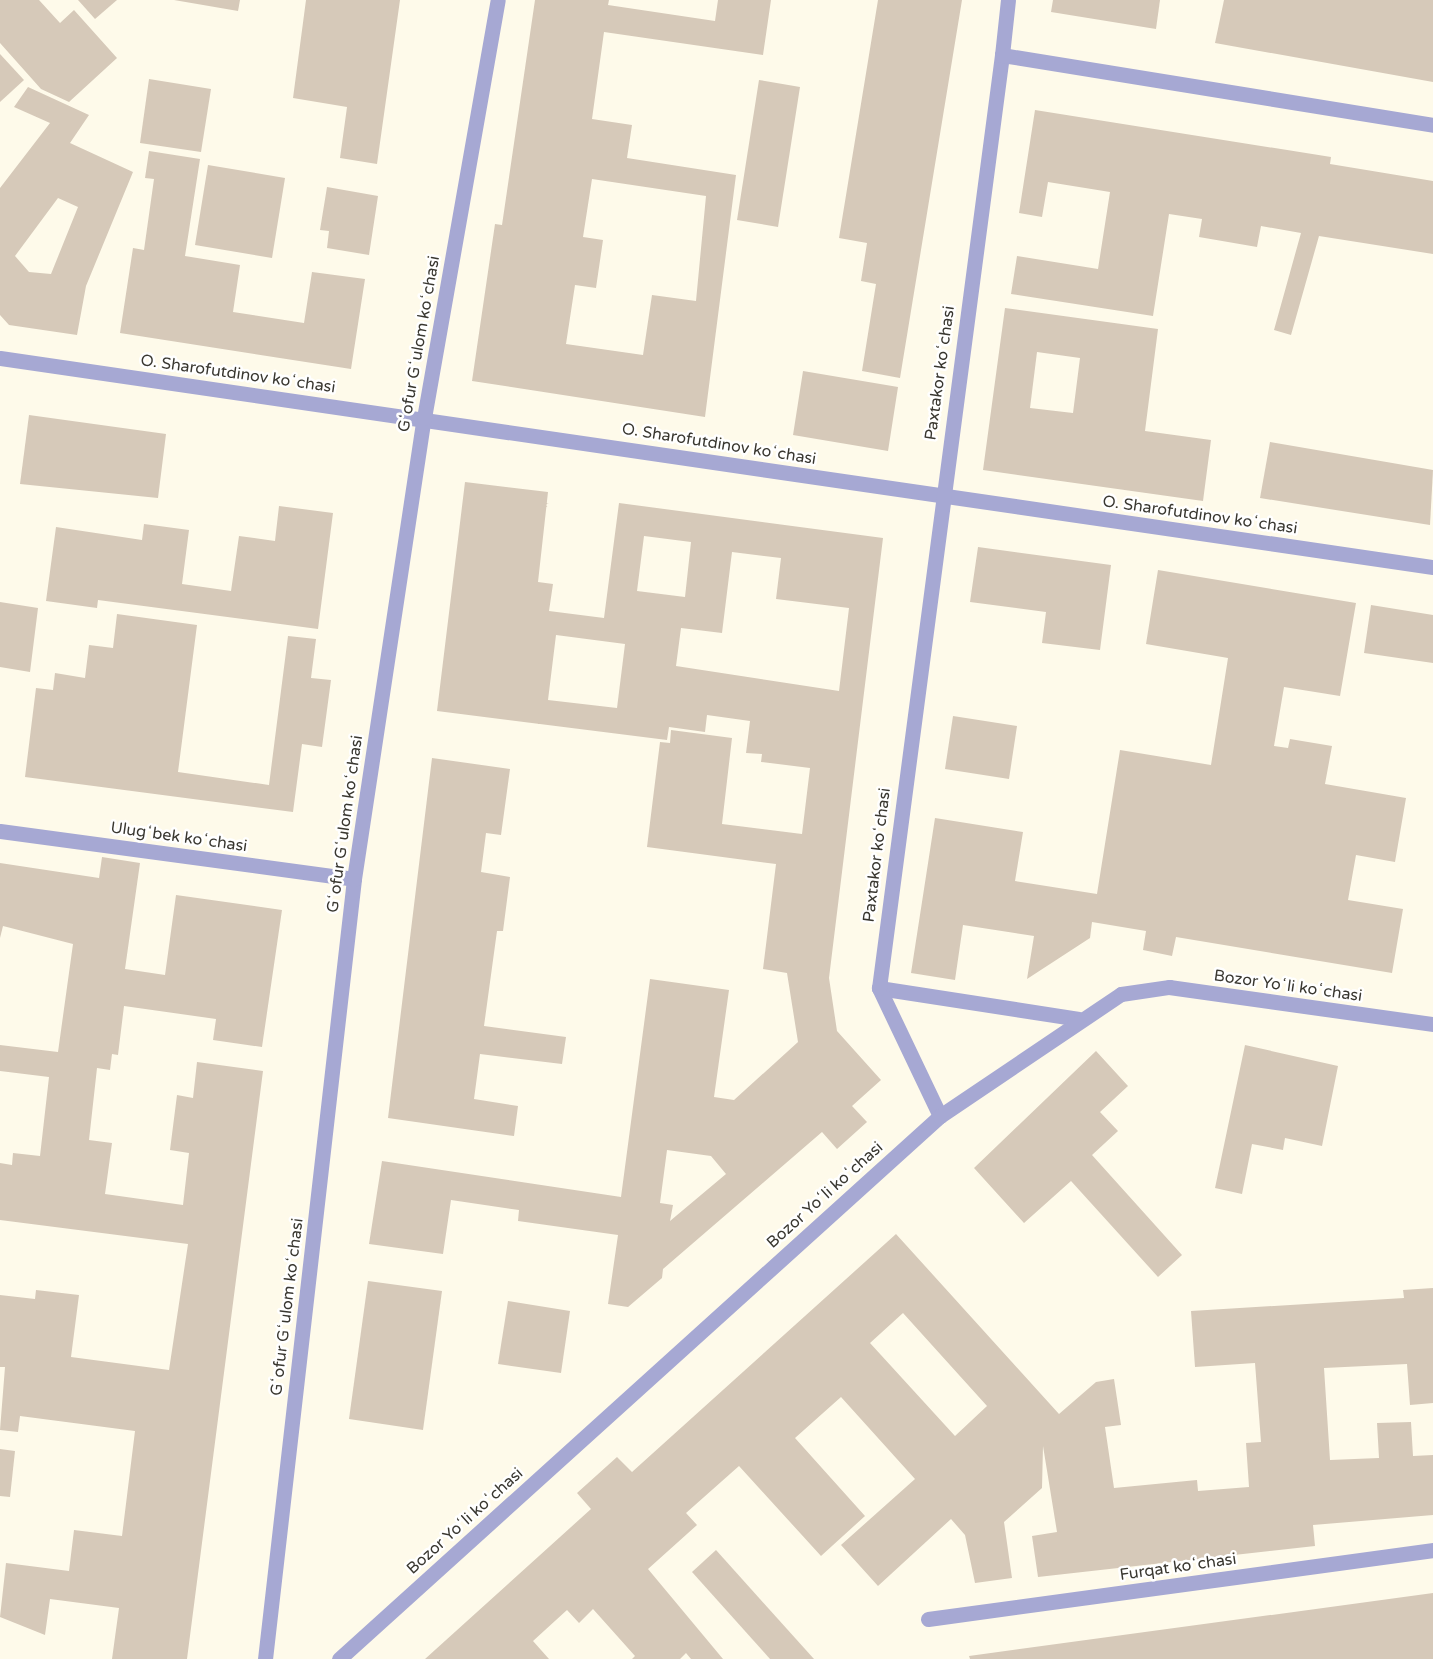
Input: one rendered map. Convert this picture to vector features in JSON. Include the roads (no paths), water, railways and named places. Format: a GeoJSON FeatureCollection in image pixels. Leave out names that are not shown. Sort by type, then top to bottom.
{"type":"FeatureCollection","features":[{"type":"Feature","properties":{"kind":"street","name":"Gʻofur Gʻulom koʻchasi"},"geometry":{"type":"LineString","coordinates":[[265,1659],[354,879],[424,418],[498,0]]}},
{"type":"Feature","properties":{"kind":"street","name":"Paxtakor koʻchasi"},"geometry":{"type":"LineString","coordinates":[[879,988],[941,496],[1008,0]]}},
{"type":"Feature","properties":{"kind":"street"},"geometry":{"type":"LineString","coordinates":[[1002,55],[1433,125]]}},
{"type":"Feature","properties":{"kind":"street","name":"O. Sharofutdinov koʻchasi"},"geometry":{"type":"LineString","coordinates":[[0,358],[424,418],[1433,567]]}},
{"type":"Feature","properties":{"kind":"street","name":"Ulugʻbek koʻchasi"},"geometry":{"type":"LineString","coordinates":[[0,831],[354,879]]}},
{"type":"Feature","properties":{"kind":"street","name":"Bozor Yoʻli koʻchasi"},"geometry":{"type":"LineString","coordinates":[[339,1659],[940,1116],[1079,1019],[1121,994],[1169,987],[1433,1024]]}},
{"type":"Feature","properties":{"kind":"street"},"geometry":{"type":"LineString","coordinates":[[879,988],[1079,1019]]}},
{"type":"Feature","properties":{"kind":"street"},"geometry":{"type":"LineString","coordinates":[[879,988],[940,1116]]}},
{"type":"Feature","properties":{"kind":"street","name":"Furqat koʻchasi"},"geometry":{"type":"LineString","coordinates":[[927,1619],[1433,1550]]}}]}
